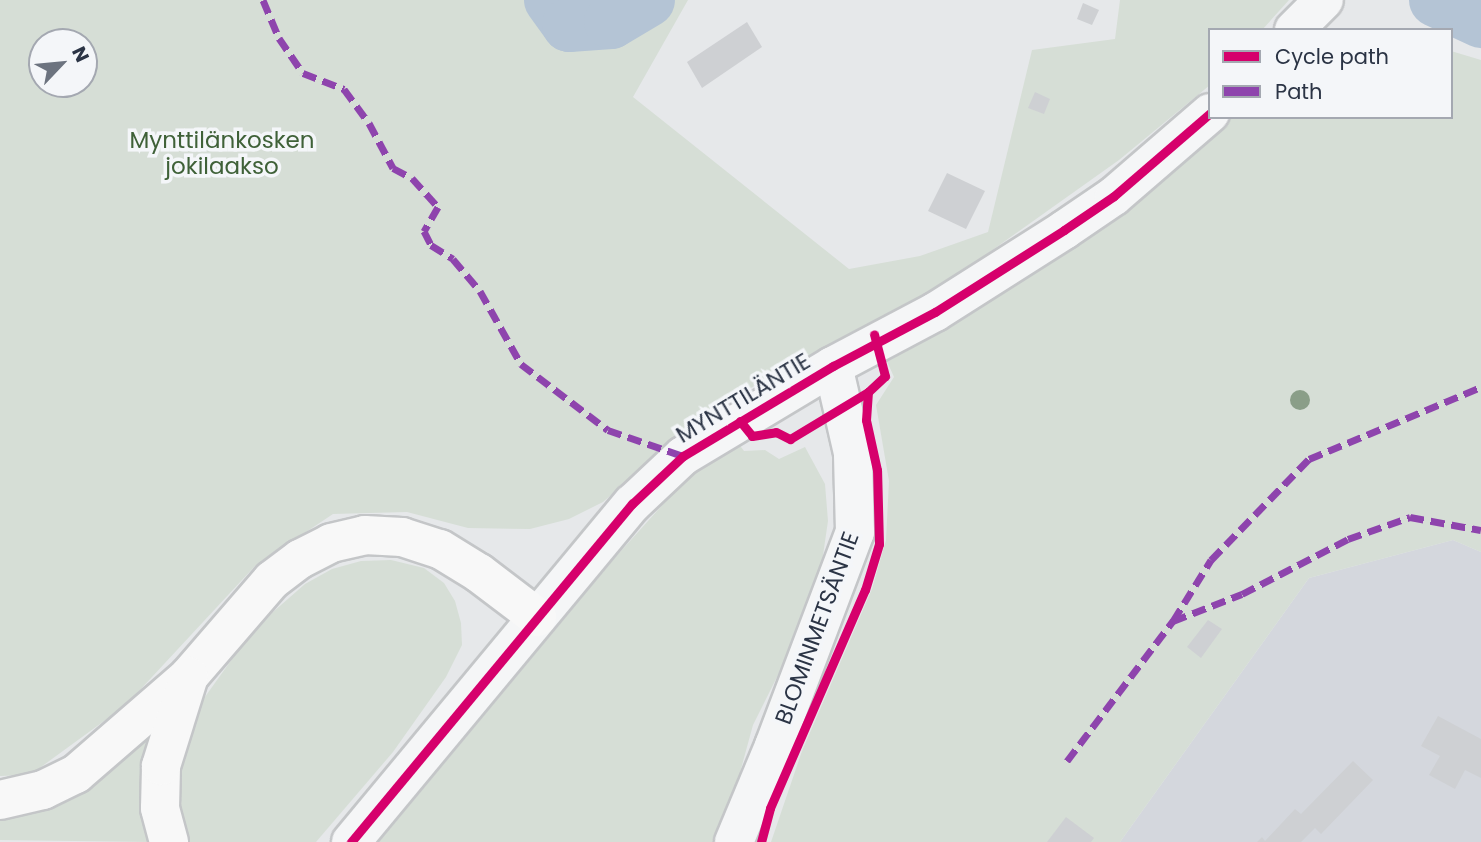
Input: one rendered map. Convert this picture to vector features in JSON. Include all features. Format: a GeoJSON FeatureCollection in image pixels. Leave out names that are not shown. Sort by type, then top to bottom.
{"type":"FeatureCollection","features":[{"type":"Feature","properties":{"kind":"highway"},"geometry":{"type":"LineString","coordinates":[[0,800],[43,790],[76,774],[189,676],[272,580],[300,559],[331,543],[365,535],[402,537],[440,549],[479,573],[537,617]]}},
{"type":"Feature","properties":{"kind":"highway"},"geometry":{"type":"LineString","coordinates":[[169,842],[160,808],[161,766],[189,676]]}},
{"type":"Feature","properties":{"kind":"street"},"geometry":{"type":"LineString","coordinates":[[1296,28],[1324,0]]}},
{"type":"Feature","properties":{"kind":"street","name":"MYNTTILÄNTIE"},"geometry":{"type":"LineString","coordinates":[[351,842],[632,504],[683,456],[833,366],[972,290],[1114,196],[1208,115]]}},
{"type":"Feature","properties":{"kind":"street","name":"BLOMINMETSÄNTIE"},"geometry":{"type":"LineString","coordinates":[[734,842],[779,734],[855,532],[853,453],[833,366]]}},
{"type":"Feature","properties":{"kind":"shaded area"},"geometry":{"type":"Polygon","coordinates":[[[1453,540],[1481,552],[1481,842],[1120,842],[1309,578],[1453,540]]]}},
{"type":"Feature","properties":{"kind":"green space","name":"Mynttilänkosken jokilaakso"},"geometry":{"type":"Polygon","coordinates":[[[0,0],[688,0],[633,97],[849,269],[920,256],[988,232],[1032,50],[1115,39],[1120,0],[1289,0],[1264,28],[1208,28],[1208,87],[1119,160],[963,271],[891,318],[714,406],[603,502],[569,519],[530,529],[468,528],[407,512],[333,514],[255,566],[126,705],[30,775],[0,776],[0,0]]]}},
{"type":"Feature","properties":{"kind":"green space"},"geometry":{"type":"Polygon","coordinates":[[[1453,52],[1481,60],[1481,552],[1453,540],[1309,578],[1120,842],[771,842],[802,751],[872,589],[886,540],[889,481],[876,405],[894,377],[885,357],[1220,119],[1453,119],[1453,52]]]}},
{"type":"Feature","properties":{"kind":"green space"},"geometry":{"type":"Polygon","coordinates":[[[738,443],[744,451],[765,450],[779,459],[805,447],[825,484],[828,521],[822,562],[787,657],[753,725],[721,842],[379,842],[612,561],[684,481],[726,446],[738,443]]]}},
{"type":"Feature","properties":{"kind":"green space"},"geometry":{"type":"Polygon","coordinates":[[[391,560],[424,568],[444,583],[455,601],[461,623],[462,645],[446,677],[393,752],[316,842],[188,842],[181,818],[179,785],[188,727],[202,701],[235,655],[273,612],[305,584],[332,569],[361,561],[391,560]]]}},
{"type":"Feature","properties":{"kind":"green space"},"geometry":{"type":"Polygon","coordinates":[[[156,720],[150,842],[0,840],[0,813],[156,720]]]}},
{"type":"Feature","properties":{"kind":"building"},"geometry":{"type":"Polygon","coordinates":[[[1083,3],[1099,10],[1092,25],[1077,19],[1083,3]]]}},
{"type":"Feature","properties":{"kind":"building"},"geometry":{"type":"Polygon","coordinates":[[[747,22],[762,47],[702,88],[687,62],[747,22]]]}},
{"type":"Feature","properties":{"kind":"building"},"geometry":{"type":"Polygon","coordinates":[[[1035,92],[1050,99],[1044,114],[1028,108],[1035,92]]]}},
{"type":"Feature","properties":{"kind":"building"},"geometry":{"type":"Polygon","coordinates":[[[947,173],[985,191],[966,229],[928,211],[947,173]]]}},
{"type":"Feature","properties":{"kind":"building"},"geometry":{"type":"Polygon","coordinates":[[[1208,620],[1222,629],[1201,658],[1187,647],[1208,620]]]}},
{"type":"Feature","properties":{"kind":"building"},"geometry":{"type":"Polygon","coordinates":[[[1438,716],[1481,739],[1481,778],[1465,770],[1455,789],[1429,775],[1440,756],[1421,746],[1438,716]]]}},
{"type":"Feature","properties":{"kind":"building"},"geometry":{"type":"Polygon","coordinates":[[[1353,761],[1373,780],[1321,834],[1315,828],[1301,842],[1257,842],[1262,837],[1265,841],[1295,809],[1301,814],[1353,761]]]}},
{"type":"Feature","properties":{"kind":"building"},"geometry":{"type":"Polygon","coordinates":[[[1066,817],[1094,838],[1091,842],[1047,842],[1066,817]]]}},
{"type":"Feature","properties":{"kind":"waterway"},"geometry":{"type":"LineString","coordinates":[[551,0],[569,25],[611,22],[648,0]]}},
{"type":"Feature","properties":{"kind":"waterway"},"geometry":{"type":"LineString","coordinates":[[1436,0],[1481,21]]}},
{"type":"Feature","properties":{"kind":"marked path"},"geometry":{"type":"LineString","coordinates":[[263,0],[279,38],[303,73],[344,89],[369,123],[393,168],[412,178],[438,207],[424,231],[431,245],[453,259],[480,291],[521,364],[608,430],[683,456]]}},
{"type":"Feature","properties":{"kind":"marked path"},"geometry":{"type":"LineString","coordinates":[[1173,621],[1211,560],[1309,459],[1481,387]]}},
{"type":"Feature","properties":{"kind":"marked path"},"geometry":{"type":"LineString","coordinates":[[1067,761],[1173,621],[1242,594],[1348,539],[1410,517],[1481,530]]}},
{"type":"Feature","properties":{"kind":"cycle path"},"geometry":{"type":"LineString","coordinates":[[351,842],[632,504],[683,456],[833,366],[935,312],[1064,230],[1114,196],[1208,115]]}},
{"type":"Feature","properties":{"kind":"cycle path"},"geometry":{"type":"LineString","coordinates":[[740,421],[752,436],[776,432],[790,439],[868,392],[885,376],[874,334]]}},
{"type":"Feature","properties":{"kind":"cycle path"},"geometry":{"type":"LineString","coordinates":[[761,842],[770,808],[865,590],[879,544],[877,470],[866,420],[868,392]]}}]}
